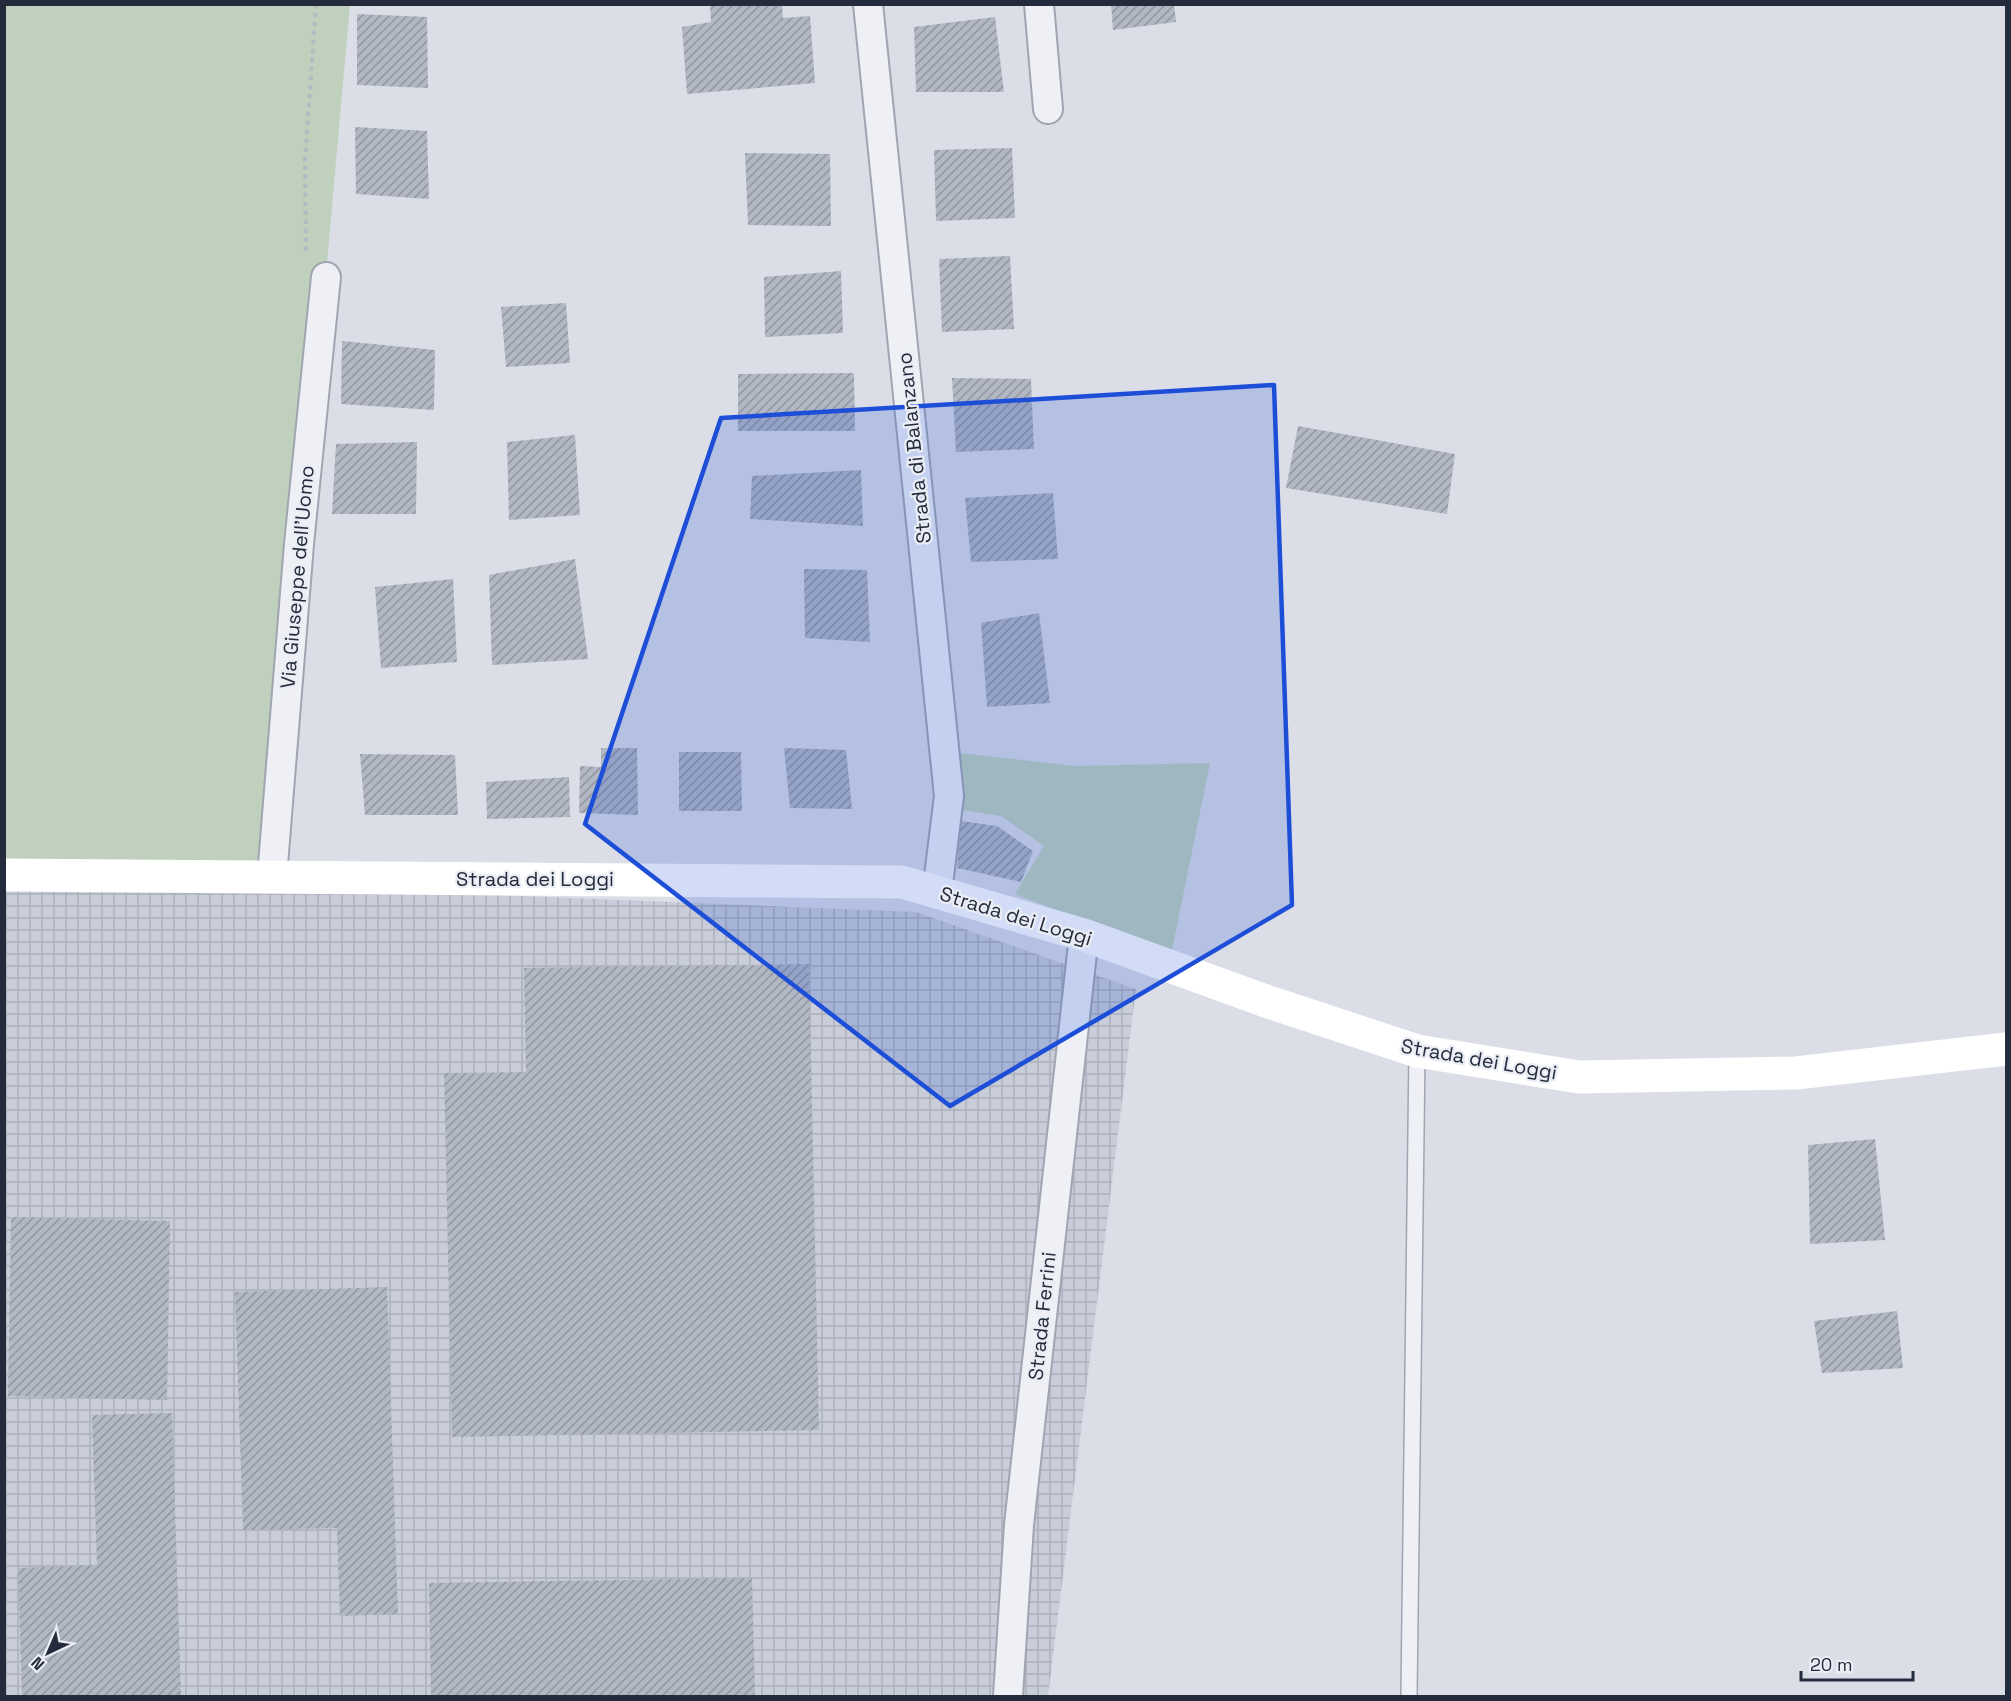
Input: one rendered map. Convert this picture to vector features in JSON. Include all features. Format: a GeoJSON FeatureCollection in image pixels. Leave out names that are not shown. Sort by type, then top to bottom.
{"type":"FeatureCollection","features":[{"type":"Feature","properties":{"kind":"street","name":"Strada di Balanzano"},"geometry":{"type":"LineString","coordinates":[[868,4],[949,796],[938,892]]}},
{"type":"Feature","properties":{"kind":"street"},"geometry":{"type":"LineString","coordinates":[[1039,4],[1048,108]]}},
{"type":"Feature","properties":{"kind":"street","name":"Via Giuseppe dell'Uomo"},"geometry":{"type":"LineString","coordinates":[[272,877],[299,544],[326,277]]}},
{"type":"Feature","properties":{"kind":"street","name":"Strada dei Loggi"},"geometry":{"type":"LineString","coordinates":[[4,875],[902,882],[1083,935],[1263,1000],[1417,1051],[1579,1077],[1796,1073],[2007,1049]]}},
{"type":"Feature","properties":{"kind":"street","name":"Strada Ferrini"},"geometry":{"type":"LineString","coordinates":[[1008,1696],[1019,1525],[1083,935]]}},
{"type":"Feature","properties":{"kind":"lane"},"geometry":{"type":"LineString","coordinates":[[1409,1696],[1417,1051]]}},
{"type":"Feature","properties":{"kind":"path"},"geometry":{"type":"LineString","coordinates":[[316,4],[306,161],[306,265],[326,277]]}},
{"type":"Feature","properties":{"kind":"highlighted area"},"geometry":{"type":"Polygon","coordinates":[[[1274,385],[1292,905],[950,1106],[585,824],[721,418],[1274,385]]]}},
{"type":"Feature","properties":{"kind":"shaded area"},"geometry":{"type":"Polygon","coordinates":[[[5,875],[916,912],[1136,989],[1048,1696],[5,1696],[5,875]]]}},
{"type":"Feature","properties":{"kind":"green space"},"geometry":{"type":"Polygon","coordinates":[[[5,5],[350,5],[272,877],[5,875],[5,5]]]}},
{"type":"Feature","properties":{"kind":"green space"},"geometry":{"type":"Polygon","coordinates":[[[960,753],[1075,766],[1210,763],[1171,955],[1015,894],[1044,846],[1001,816],[962,810],[960,753]]]}},
{"type":"Feature","properties":{"kind":"building"},"geometry":{"type":"Polygon","coordinates":[[[710,4],[782,4],[783,18],[810,16],[815,83],[687,94],[682,27],[711,22],[710,4]]]}},
{"type":"Feature","properties":{"kind":"building"},"geometry":{"type":"Polygon","coordinates":[[[1111,4],[1174,4],[1176,22],[1113,30],[1111,4]]]}},
{"type":"Feature","properties":{"kind":"building"},"geometry":{"type":"Polygon","coordinates":[[[357,14],[427,17],[428,88],[357,85],[357,14]]]}},
{"type":"Feature","properties":{"kind":"building"},"geometry":{"type":"Polygon","coordinates":[[[995,17],[1004,92],[916,92],[914,27],[995,17]]]}},
{"type":"Feature","properties":{"kind":"building"},"geometry":{"type":"Polygon","coordinates":[[[355,127],[427,131],[429,199],[356,194],[355,127]]]}},
{"type":"Feature","properties":{"kind":"building"},"geometry":{"type":"Polygon","coordinates":[[[1012,148],[1015,218],[936,221],[934,150],[1012,148]]]}},
{"type":"Feature","properties":{"kind":"building"},"geometry":{"type":"Polygon","coordinates":[[[745,153],[830,154],[831,226],[748,225],[745,153]]]}},
{"type":"Feature","properties":{"kind":"building"},"geometry":{"type":"Polygon","coordinates":[[[1010,256],[1014,329],[942,332],[939,259],[1010,256]]]}},
{"type":"Feature","properties":{"kind":"building"},"geometry":{"type":"Polygon","coordinates":[[[841,271],[843,333],[765,337],[764,277],[841,271]]]}},
{"type":"Feature","properties":{"kind":"building"},"geometry":{"type":"Polygon","coordinates":[[[566,303],[570,363],[506,367],[501,307],[566,303]]]}},
{"type":"Feature","properties":{"kind":"building"},"geometry":{"type":"Polygon","coordinates":[[[342,341],[435,350],[434,410],[341,404],[342,341]]]}},
{"type":"Feature","properties":{"kind":"building"},"geometry":{"type":"Polygon","coordinates":[[[854,373],[855,431],[738,431],[738,374],[854,373]]]}},
{"type":"Feature","properties":{"kind":"building"},"geometry":{"type":"Polygon","coordinates":[[[952,378],[1031,379],[1034,449],[956,452],[952,378]]]}},
{"type":"Feature","properties":{"kind":"building"},"geometry":{"type":"Polygon","coordinates":[[[1298,426],[1455,454],[1447,514],[1286,488],[1298,426]]]}},
{"type":"Feature","properties":{"kind":"building"},"geometry":{"type":"Polygon","coordinates":[[[575,435],[580,515],[509,520],[507,442],[575,435]]]}},
{"type":"Feature","properties":{"kind":"building"},"geometry":{"type":"Polygon","coordinates":[[[417,442],[416,514],[332,514],[336,444],[417,442]]]}},
{"type":"Feature","properties":{"kind":"building"},"geometry":{"type":"Polygon","coordinates":[[[861,470],[863,526],[750,519],[752,476],[861,470]]]}},
{"type":"Feature","properties":{"kind":"building"},"geometry":{"type":"Polygon","coordinates":[[[1053,493],[1058,559],[971,562],[965,498],[1053,493]]]}},
{"type":"Feature","properties":{"kind":"building"},"geometry":{"type":"Polygon","coordinates":[[[575,559],[588,659],[492,665],[489,575],[575,559]]]}},
{"type":"Feature","properties":{"kind":"building"},"geometry":{"type":"Polygon","coordinates":[[[804,569],[867,570],[870,642],[805,638],[804,569]]]}},
{"type":"Feature","properties":{"kind":"building"},"geometry":{"type":"Polygon","coordinates":[[[453,579],[457,662],[381,668],[375,587],[453,579]]]}},
{"type":"Feature","properties":{"kind":"building"},"geometry":{"type":"Polygon","coordinates":[[[1039,613],[1050,703],[987,707],[981,623],[1039,613]]]}},
{"type":"Feature","properties":{"kind":"building"},"geometry":{"type":"Polygon","coordinates":[[[601,748],[637,748],[638,815],[579,813],[580,766],[601,767],[601,748]]]}},
{"type":"Feature","properties":{"kind":"building"},"geometry":{"type":"Polygon","coordinates":[[[784,748],[846,750],[852,809],[790,808],[784,748]]]}},
{"type":"Feature","properties":{"kind":"building"},"geometry":{"type":"Polygon","coordinates":[[[679,752],[741,752],[742,811],[679,811],[679,752]]]}},
{"type":"Feature","properties":{"kind":"building"},"geometry":{"type":"Polygon","coordinates":[[[360,754],[455,755],[458,815],[365,815],[360,754]]]}},
{"type":"Feature","properties":{"kind":"building"},"geometry":{"type":"Polygon","coordinates":[[[569,777],[570,817],[487,819],[486,782],[569,777]]]}},
{"type":"Feature","properties":{"kind":"building"},"geometry":{"type":"Polygon","coordinates":[[[961,821],[997,826],[1033,851],[1021,882],[957,868],[961,821]]]}},
{"type":"Feature","properties":{"kind":"building"},"geometry":{"type":"Polygon","coordinates":[[[809,964],[819,1430],[452,1437],[444,1073],[526,1072],[524,968],[809,964]]]}},
{"type":"Feature","properties":{"kind":"building"},"geometry":{"type":"Polygon","coordinates":[[[1875,1139],[1885,1240],[1810,1244],[1808,1145],[1875,1139]]]}},
{"type":"Feature","properties":{"kind":"building"},"geometry":{"type":"Polygon","coordinates":[[[11,1217],[170,1221],[167,1400],[8,1396],[11,1217]]]}},
{"type":"Feature","properties":{"kind":"building"},"geometry":{"type":"Polygon","coordinates":[[[387,1287],[398,1614],[340,1616],[337,1528],[243,1530],[235,1292],[387,1287]]]}},
{"type":"Feature","properties":{"kind":"building"},"geometry":{"type":"Polygon","coordinates":[[[1897,1311],[1903,1368],[1822,1373],[1814,1321],[1897,1311]]]}},
{"type":"Feature","properties":{"kind":"building"},"geometry":{"type":"Polygon","coordinates":[[[172,1413],[181,1696],[22,1696],[18,1568],[97,1565],[92,1415],[172,1413]]]}},
{"type":"Feature","properties":{"kind":"building"},"geometry":{"type":"Polygon","coordinates":[[[752,1578],[755,1696],[431,1696],[429,1583],[752,1578]]]}}]}
